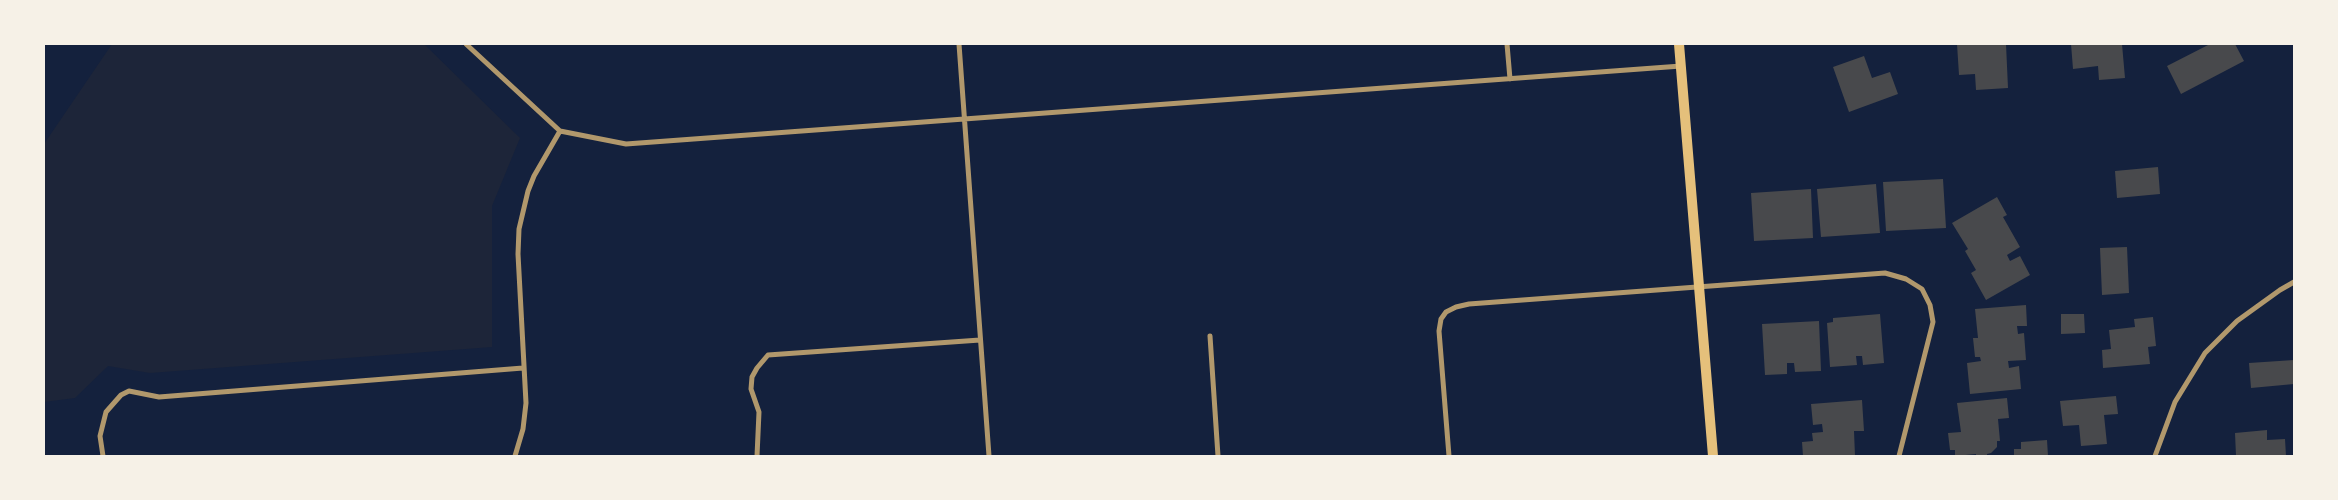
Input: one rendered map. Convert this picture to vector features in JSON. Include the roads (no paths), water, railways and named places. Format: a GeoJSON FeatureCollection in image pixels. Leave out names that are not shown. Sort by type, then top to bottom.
{"type":"FeatureCollection","features":[{"type":"Feature","properties":{"kind":"main road"},"geometry":{"type":"LineString","coordinates":[[1679,44],[1713,456]]}},
{"type":"Feature","properties":{"kind":"street"},"geometry":{"type":"LineString","coordinates":[[466,44],[560,131],[626,144],[1681,66]]}},
{"type":"Feature","properties":{"kind":"street"},"geometry":{"type":"LineString","coordinates":[[959,44],[989,456]]}},
{"type":"Feature","properties":{"kind":"street"},"geometry":{"type":"LineString","coordinates":[[1507,44],[1510,79]]}},
{"type":"Feature","properties":{"kind":"street"},"geometry":{"type":"LineString","coordinates":[[515,456],[523,429],[526,403],[518,254],[519,229],[528,191],[534,176],[560,131]]}},
{"type":"Feature","properties":{"kind":"street"},"geometry":{"type":"LineString","coordinates":[[1449,456],[1440,339],[1441,319],[1446,312],[1469,304],[1885,273],[1906,279],[1922,289],[1930,304],[1933,322],[1898,456]]}},
{"type":"Feature","properties":{"kind":"street"},"geometry":{"type":"LineString","coordinates":[[2155,456],[2175,402],[2205,353],[2237,320],[2294,282]]}},
{"type":"Feature","properties":{"kind":"street"},"geometry":{"type":"LineString","coordinates":[[1210,336],[1218,456]]}},
{"type":"Feature","properties":{"kind":"street"},"geometry":{"type":"LineString","coordinates":[[757,456],[759,412],[751,389],[752,377],[768,355],[980,340]]}},
{"type":"Feature","properties":{"kind":"street"},"geometry":{"type":"LineString","coordinates":[[104,456],[100,436],[101,424],[106,412],[121,395],[129,391],[159,397],[524,368]]}}]}
